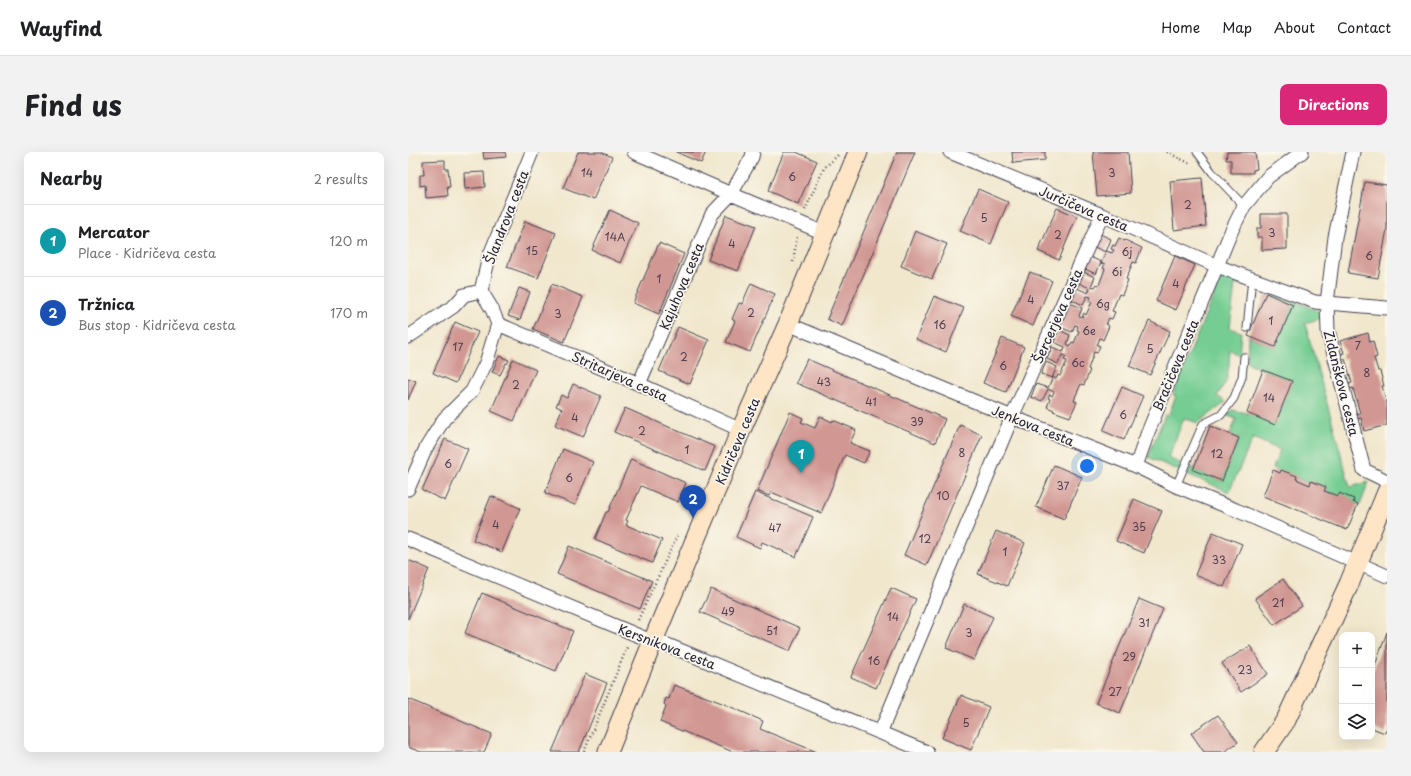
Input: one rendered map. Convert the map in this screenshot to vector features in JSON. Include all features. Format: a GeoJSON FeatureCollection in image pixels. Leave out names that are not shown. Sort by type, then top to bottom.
{"type":"FeatureCollection","features":[{"type":"Feature","properties":{"kind":"main road","name":"Kidričeva cesta"},"geometry":{"type":"LineString","coordinates":[[608,752],[741,430],[788,324],[858,152]]}},
{"type":"Feature","properties":{"kind":"main road"},"geometry":{"type":"LineString","coordinates":[[1264,752],[1286,720],[1358,564],[1387,492]]}},
{"type":"Feature","properties":{"kind":"street","name":"Šlandrova cesta"},"geometry":{"type":"LineString","coordinates":[[481,292],[489,257],[532,152]]}},
{"type":"Feature","properties":{"kind":"street","name":"Kajuhova cesta"},"geometry":{"type":"LineString","coordinates":[[639,384],[712,214],[731,194],[752,157],[753,152]]}},
{"type":"Feature","properties":{"kind":"street","name":"Jurčičeva cesta"},"geometry":{"type":"LineString","coordinates":[[950,152],[1102,215],[1217,266]]}},
{"type":"Feature","properties":{"kind":"street","name":"Bračičeva cesta"},"geometry":{"type":"LineString","coordinates":[[1136,466],[1148,432],[1217,266],[1244,206],[1268,177],[1302,152]]}},
{"type":"Feature","properties":{"kind":"street","name":"Zidanškova cesta"},"geometry":{"type":"LineString","coordinates":[[1352,152],[1336,237],[1327,303],[1328,331],[1364,470],[1387,481]]}},
{"type":"Feature","properties":{"kind":"street"},"geometry":{"type":"LineString","coordinates":[[639,153],[824,233]]}},
{"type":"Feature","properties":{"kind":"street","name":"Šercerjeva cesta"},"geometry":{"type":"LineString","coordinates":[[880,733],[1012,417],[1102,215]]}},
{"type":"Feature","properties":{"kind":"street"},"geometry":{"type":"LineString","coordinates":[[1217,266],[1315,302],[1387,308]]}},
{"type":"Feature","properties":{"kind":"street"},"geometry":{"type":"LineString","coordinates":[[408,338],[454,306],[464,295],[481,292],[492,309],[498,324],[486,363],[472,391],[444,419],[426,448],[408,490]]}},
{"type":"Feature","properties":{"kind":"street","name":"Stritarjeva cesta"},"geometry":{"type":"LineString","coordinates":[[498,324],[639,384],[741,430]]}},
{"type":"Feature","properties":{"kind":"street","name":"Jenkova cesta"},"geometry":{"type":"LineString","coordinates":[[788,324],[1012,417],[1136,466],[1176,486],[1236,510],[1387,576]]}},
{"type":"Feature","properties":{"kind":"street","name":"Kersnikova cesta"},"geometry":{"type":"LineString","coordinates":[[408,539],[632,633],[665,644],[927,752]]}},
{"type":"Feature","properties":{"kind":"lane"},"geometry":{"type":"LineString","coordinates":[[1197,152],[1212,172],[1244,206]]}},
{"type":"Feature","properties":{"kind":"lane"},"geometry":{"type":"LineString","coordinates":[[1246,328],[1252,278]]}},
{"type":"Feature","properties":{"kind":"lane"},"geometry":{"type":"LineString","coordinates":[[1176,486],[1203,424],[1221,415],[1234,398],[1242,377],[1244,357]]}},
{"type":"Feature","properties":{"kind":"path"},"geometry":{"type":"LineString","coordinates":[[791,269],[794,262],[799,223],[824,168],[841,152]]}},
{"type":"Feature","properties":{"kind":"path"},"geometry":{"type":"LineString","coordinates":[[584,752],[632,633],[678,532]]}},
{"type":"Feature","properties":{"kind":"green space"},"geometry":{"type":"Polygon","coordinates":[[[1229,274],[1244,280],[1244,285],[1235,284],[1230,328],[1241,332],[1239,355],[1230,350],[1226,382],[1217,396],[1226,402],[1198,423],[1184,418],[1168,458],[1180,463],[1180,471],[1148,457],[1165,415],[1168,416],[1176,396],[1173,395],[1221,276],[1227,277],[1229,274]]]}},
{"type":"Feature","properties":{"kind":"green space"},"geometry":{"type":"Polygon","coordinates":[[[1263,288],[1321,312],[1322,318],[1305,323],[1350,487],[1369,482],[1360,505],[1273,468],[1280,450],[1253,438],[1229,492],[1187,474],[1190,467],[1194,468],[1193,470],[1222,481],[1239,438],[1230,434],[1236,419],[1226,415],[1232,410],[1247,413],[1275,424],[1292,381],[1247,362],[1248,336],[1275,347],[1293,305],[1262,292],[1263,288]]]}},
{"type":"Feature","properties":{"kind":"building"},"geometry":{"type":"Polygon","coordinates":[[[483,152],[505,152],[506,157],[484,159],[483,152]]]}},
{"type":"Feature","properties":{"kind":"building"},"geometry":{"type":"Polygon","coordinates":[[[578,152],[601,152],[612,157],[593,200],[563,188],[578,152]]]}},
{"type":"Feature","properties":{"kind":"building"},"geometry":{"type":"Polygon","coordinates":[[[676,152],[706,152],[701,163],[676,152]]]}},
{"type":"Feature","properties":{"kind":"building"},"geometry":{"type":"Polygon","coordinates":[[[784,152],[796,152],[817,161],[798,204],[768,191],[784,152]]]}},
{"type":"Feature","properties":{"kind":"building"},"geometry":{"type":"Polygon","coordinates":[[[897,152],[915,152],[842,326],[827,319],[897,152]]]}},
{"type":"Feature","properties":{"kind":"building"},"geometry":{"type":"Polygon","coordinates":[[[1012,152],[1045,152],[1045,160],[1013,163],[1012,152]]]}},
{"type":"Feature","properties":{"kind":"building"},"geometry":{"type":"Polygon","coordinates":[[[1093,152],[1128,152],[1131,193],[1097,196],[1093,152]]]}},
{"type":"Feature","properties":{"kind":"building"},"geometry":{"type":"Polygon","coordinates":[[[1227,152],[1255,152],[1257,169],[1253,170],[1253,173],[1231,173],[1231,160],[1226,160],[1227,152]]]}},
{"type":"Feature","properties":{"kind":"building"},"geometry":{"type":"Polygon","coordinates":[[[445,160],[445,169],[448,169],[450,187],[447,187],[448,196],[426,198],[425,185],[420,186],[420,175],[424,175],[423,161],[445,160]]]}},
{"type":"Feature","properties":{"kind":"building"},"geometry":{"type":"Polygon","coordinates":[[[484,172],[485,187],[465,189],[464,173],[484,172]]]}},
{"type":"Feature","properties":{"kind":"building"},"geometry":{"type":"Polygon","coordinates":[[[1202,178],[1206,226],[1174,230],[1170,181],[1202,178]]]}},
{"type":"Feature","properties":{"kind":"building"},"geometry":{"type":"Polygon","coordinates":[[[1365,182],[1387,185],[1387,229],[1378,278],[1348,273],[1365,182]]]}},
{"type":"Feature","properties":{"kind":"building"},"geometry":{"type":"Polygon","coordinates":[[[978,189],[1008,202],[991,244],[960,231],[978,189]]]}},
{"type":"Feature","properties":{"kind":"building"},"geometry":{"type":"Polygon","coordinates":[[[1057,208],[1077,216],[1059,260],[1038,251],[1057,208]]]}},
{"type":"Feature","properties":{"kind":"building"},"geometry":{"type":"Polygon","coordinates":[[[610,210],[638,223],[620,263],[592,250],[610,210]]]}},
{"type":"Feature","properties":{"kind":"building"},"geometry":{"type":"Polygon","coordinates":[[[1261,214],[1287,214],[1287,249],[1262,250],[1262,237],[1257,237],[1257,228],[1261,228],[1261,214]]]}},
{"type":"Feature","properties":{"kind":"building"},"geometry":{"type":"Polygon","coordinates":[[[726,215],[756,226],[738,271],[708,260],[726,215]]]}},
{"type":"Feature","properties":{"kind":"building"},"geometry":{"type":"Polygon","coordinates":[[[525,221],[556,233],[538,278],[507,267],[525,221]]]}},
{"type":"Feature","properties":{"kind":"building"},"geometry":{"type":"Polygon","coordinates":[[[915,231],[947,244],[932,279],[901,266],[915,231]]]}},
{"type":"Feature","properties":{"kind":"building"},"geometry":{"type":"Polygon","coordinates":[[[1100,234],[1111,239],[1106,252],[1094,247],[1100,234]]]}},
{"type":"Feature","properties":{"kind":"building"},"geometry":{"type":"Polygon","coordinates":[[[1119,238],[1142,248],[1136,263],[1133,262],[1126,279],[1128,280],[1122,295],[1119,294],[1112,311],[1115,312],[1112,319],[1109,318],[1106,324],[1109,326],[1103,340],[1100,338],[1097,345],[1100,346],[1097,353],[1094,352],[1088,369],[1090,370],[1084,385],[1081,384],[1076,395],[1074,401],[1077,402],[1070,417],[1053,411],[1054,410],[1047,407],[1050,399],[1048,398],[1050,394],[1052,396],[1054,392],[1048,389],[1042,401],[1031,397],[1036,384],[1048,388],[1053,377],[1056,379],[1058,375],[1060,376],[1067,361],[1064,360],[1066,356],[1062,355],[1058,364],[1047,359],[1052,347],[1063,352],[1065,347],[1054,342],[1059,330],[1070,335],[1067,344],[1070,346],[1072,342],[1074,343],[1077,336],[1079,331],[1077,330],[1078,326],[1075,325],[1072,332],[1060,327],[1070,303],[1082,308],[1079,316],[1082,317],[1084,313],[1086,315],[1092,302],[1089,301],[1091,297],[1087,296],[1083,305],[1072,300],[1077,288],[1088,293],[1090,288],[1079,283],[1084,272],[1095,277],[1091,286],[1095,287],[1097,284],[1099,285],[1105,269],[1103,268],[1105,264],[1101,263],[1106,251],[1112,253],[1114,250],[1111,249],[1113,245],[1115,246],[1119,238]]]}},
{"type":"Feature","properties":{"kind":"building"},"geometry":{"type":"Polygon","coordinates":[[[659,243],[684,254],[659,314],[633,303],[659,243]]]}},
{"type":"Feature","properties":{"kind":"building"},"geometry":{"type":"Polygon","coordinates":[[[1175,256],[1195,265],[1176,310],[1156,301],[1175,256]]]}},
{"type":"Feature","properties":{"kind":"building"},"geometry":{"type":"Polygon","coordinates":[[[1090,257],[1101,262],[1096,274],[1085,269],[1090,257]]]}},
{"type":"Feature","properties":{"kind":"building"},"geometry":{"type":"Polygon","coordinates":[[[1030,272],[1052,281],[1033,326],[1011,316],[1030,272]]]}},
{"type":"Feature","properties":{"kind":"building"},"geometry":{"type":"Polygon","coordinates":[[[751,283],[775,294],[750,352],[726,342],[735,321],[732,319],[739,303],[742,304],[751,283]]]}},
{"type":"Feature","properties":{"kind":"building"},"geometry":{"type":"Polygon","coordinates":[[[552,284],[583,297],[564,342],[533,329],[552,284]]]}},
{"type":"Feature","properties":{"kind":"building"},"geometry":{"type":"Polygon","coordinates":[[[519,288],[530,292],[520,320],[508,316],[519,288]]]}},
{"type":"Feature","properties":{"kind":"building"},"geometry":{"type":"Polygon","coordinates":[[[1266,293],[1293,305],[1275,347],[1248,336],[1266,293]]]}},
{"type":"Feature","properties":{"kind":"building"},"geometry":{"type":"Polygon","coordinates":[[[934,296],[964,308],[946,352],[916,339],[934,296]]]}},
{"type":"Feature","properties":{"kind":"building"},"geometry":{"type":"Polygon","coordinates":[[[1149,321],[1170,331],[1150,375],[1129,366],[1149,321]]]}},
{"type":"Feature","properties":{"kind":"building"},"geometry":{"type":"Polygon","coordinates":[[[455,322],[478,332],[456,383],[433,373],[455,322]]]}},
{"type":"Feature","properties":{"kind":"building"},"geometry":{"type":"Polygon","coordinates":[[[678,327],[709,340],[690,384],[659,371],[678,327]]]}},
{"type":"Feature","properties":{"kind":"building"},"geometry":{"type":"Polygon","coordinates":[[[1368,333],[1370,342],[1373,341],[1377,357],[1374,358],[1378,371],[1380,371],[1384,386],[1382,386],[1387,401],[1387,425],[1364,431],[1361,418],[1358,419],[1357,414],[1360,413],[1353,388],[1350,389],[1349,384],[1352,383],[1345,359],[1342,359],[1341,354],[1344,353],[1340,341],[1368,333]]]}},
{"type":"Feature","properties":{"kind":"building"},"geometry":{"type":"Polygon","coordinates":[[[1002,338],[1024,347],[1006,392],[983,383],[1002,338]]]}},
{"type":"Feature","properties":{"kind":"building"},"geometry":{"type":"Polygon","coordinates":[[[499,356],[509,360],[500,375],[492,372],[499,356]]]}},
{"type":"Feature","properties":{"kind":"building"},"geometry":{"type":"Polygon","coordinates":[[[513,359],[536,370],[514,421],[491,411],[513,359]]]}},
{"type":"Feature","properties":{"kind":"building"},"geometry":{"type":"Polygon","coordinates":[[[807,359],[945,419],[935,443],[796,383],[807,359]]]}},
{"type":"Feature","properties":{"kind":"building"},"geometry":{"type":"Polygon","coordinates":[[[1046,362],[1057,367],[1052,378],[1041,374],[1046,362]]]}},
{"type":"Feature","properties":{"kind":"building"},"geometry":{"type":"Polygon","coordinates":[[[1263,370],[1292,381],[1275,425],[1247,413],[1263,370]]]}},
{"type":"Feature","properties":{"kind":"building"},"geometry":{"type":"Polygon","coordinates":[[[408,378],[416,381],[408,400],[408,378]]]}},
{"type":"Feature","properties":{"kind":"building"},"geometry":{"type":"Polygon","coordinates":[[[573,384],[601,396],[583,437],[555,425],[562,409],[556,406],[561,395],[567,398],[573,384]]]}},
{"type":"Feature","properties":{"kind":"building"},"geometry":{"type":"Polygon","coordinates":[[[1122,387],[1143,396],[1124,440],[1103,431],[1122,387]]]}},
{"type":"Feature","properties":{"kind":"building"},"geometry":{"type":"Polygon","coordinates":[[[625,408],[715,447],[705,471],[614,432],[625,408]]]}},
{"type":"Feature","properties":{"kind":"building"},"geometry":{"type":"Polygon","coordinates":[[[790,412],[803,418],[801,422],[815,428],[820,416],[832,422],[833,420],[856,430],[850,443],[870,451],[864,463],[845,455],[821,513],[771,492],[769,496],[757,491],[790,412]]]}},
{"type":"Feature","properties":{"kind":"building"},"geometry":{"type":"Polygon","coordinates":[[[960,425],[982,435],[927,565],[904,555],[960,425]]]}},
{"type":"Feature","properties":{"kind":"building"},"geometry":{"type":"Polygon","coordinates":[[[1210,426],[1239,438],[1222,481],[1193,470],[1210,426]]]}},
{"type":"Feature","properties":{"kind":"building"},"geometry":{"type":"Polygon","coordinates":[[[445,439],[468,449],[445,501],[422,490],[445,439]]]}},
{"type":"Feature","properties":{"kind":"building"},"geometry":{"type":"Polygon","coordinates":[[[563,449],[593,462],[575,505],[545,493],[563,449]]]}},
{"type":"Feature","properties":{"kind":"building"},"geometry":{"type":"Polygon","coordinates":[[[631,459],[686,483],[678,502],[641,486],[626,520],[628,521],[626,525],[662,540],[652,563],[595,539],[631,459]]]}},
{"type":"Feature","properties":{"kind":"building"},"geometry":{"type":"Polygon","coordinates":[[[1054,465],[1082,477],[1064,519],[1036,507],[1054,465]]]}},
{"type":"Feature","properties":{"kind":"building"},"geometry":{"type":"Polygon","coordinates":[[[1273,470],[1280,473],[1281,470],[1297,476],[1296,479],[1310,485],[1311,481],[1326,487],[1324,491],[1338,496],[1339,493],[1354,499],[1353,502],[1358,504],[1347,530],[1263,496],[1273,470]]]}},
{"type":"Feature","properties":{"kind":"building"},"geometry":{"type":"Polygon","coordinates":[[[755,492],[813,517],[796,557],[762,542],[760,548],[736,537],[755,492]]]}},
{"type":"Feature","properties":{"kind":"building"},"geometry":{"type":"Polygon","coordinates":[[[491,496],[520,508],[502,552],[473,540],[491,496]]]}},
{"type":"Feature","properties":{"kind":"building"},"geometry":{"type":"Polygon","coordinates":[[[1134,499],[1162,511],[1144,553],[1116,541],[1134,499]]]}},
{"type":"Feature","properties":{"kind":"building"},"geometry":{"type":"Polygon","coordinates":[[[996,531],[1025,543],[1007,586],[978,574],[996,531]]]}},
{"type":"Feature","properties":{"kind":"building"},"geometry":{"type":"Polygon","coordinates":[[[1213,532],[1242,544],[1224,587],[1195,575],[1213,532]]]}},
{"type":"Feature","properties":{"kind":"building"},"geometry":{"type":"Polygon","coordinates":[[[569,546],[652,581],[640,609],[557,574],[569,546]]]}},
{"type":"Feature","properties":{"kind":"building"},"geometry":{"type":"Polygon","coordinates":[[[408,560],[429,569],[408,619],[408,560]]]}},
{"type":"Feature","properties":{"kind":"building"},"geometry":{"type":"Polygon","coordinates":[[[1283,579],[1302,606],[1274,625],[1255,598],[1283,579]]]}},
{"type":"Feature","properties":{"kind":"building"},"geometry":{"type":"Polygon","coordinates":[[[891,588],[916,599],[876,688],[851,677],[891,588]]]}},
{"type":"Feature","properties":{"kind":"building"},"geometry":{"type":"Polygon","coordinates":[[[711,589],[800,628],[790,651],[700,612],[711,589]]]}},
{"type":"Feature","properties":{"kind":"building"},"geometry":{"type":"Polygon","coordinates":[[[482,593],[573,631],[556,671],[465,633],[482,593]]]}},
{"type":"Feature","properties":{"kind":"building"},"geometry":{"type":"Polygon","coordinates":[[[1139,599],[1163,609],[1120,713],[1096,703],[1139,599]]]}},
{"type":"Feature","properties":{"kind":"building"},"geometry":{"type":"Polygon","coordinates":[[[964,604],[993,617],[974,660],[946,648],[964,604]]]}},
{"type":"Feature","properties":{"kind":"building"},"geometry":{"type":"Polygon","coordinates":[[[1387,632],[1387,728],[1385,733],[1375,729],[1375,666],[1387,632]]]}},
{"type":"Feature","properties":{"kind":"building"},"geometry":{"type":"Polygon","coordinates":[[[1250,646],[1268,674],[1241,692],[1222,663],[1250,646]]]}},
{"type":"Feature","properties":{"kind":"building"},"geometry":{"type":"Polygon","coordinates":[[[585,674],[607,683],[579,752],[552,752],[585,674]]]}},
{"type":"Feature","properties":{"kind":"building"},"geometry":{"type":"Polygon","coordinates":[[[674,685],[722,703],[763,721],[760,729],[817,752],[733,752],[660,722],[666,706],[664,704],[666,698],[669,699],[674,685]]]}},
{"type":"Feature","properties":{"kind":"building"},"geometry":{"type":"Polygon","coordinates":[[[961,695],[989,707],[971,750],[942,738],[961,695]]]}},
{"type":"Feature","properties":{"kind":"building"},"geometry":{"type":"Polygon","coordinates":[[[408,699],[492,734],[484,752],[421,752],[408,747],[408,699]]]}},
{"type":"Feature","properties":{"kind":"building"},"geometry":{"type":"Polygon","coordinates":[[[1218,715],[1238,742],[1224,752],[1204,752],[1191,733],[1218,715]]]}},
{"type":"Feature","properties":{"kind":"place","name":"Mercator"},"geometry":{"type":"Point","coordinates":[801,473]}},
{"type":"Feature","properties":{"kind":"place","name":"Tržnica"},"geometry":{"type":"Point","coordinates":[693,518]}}]}
